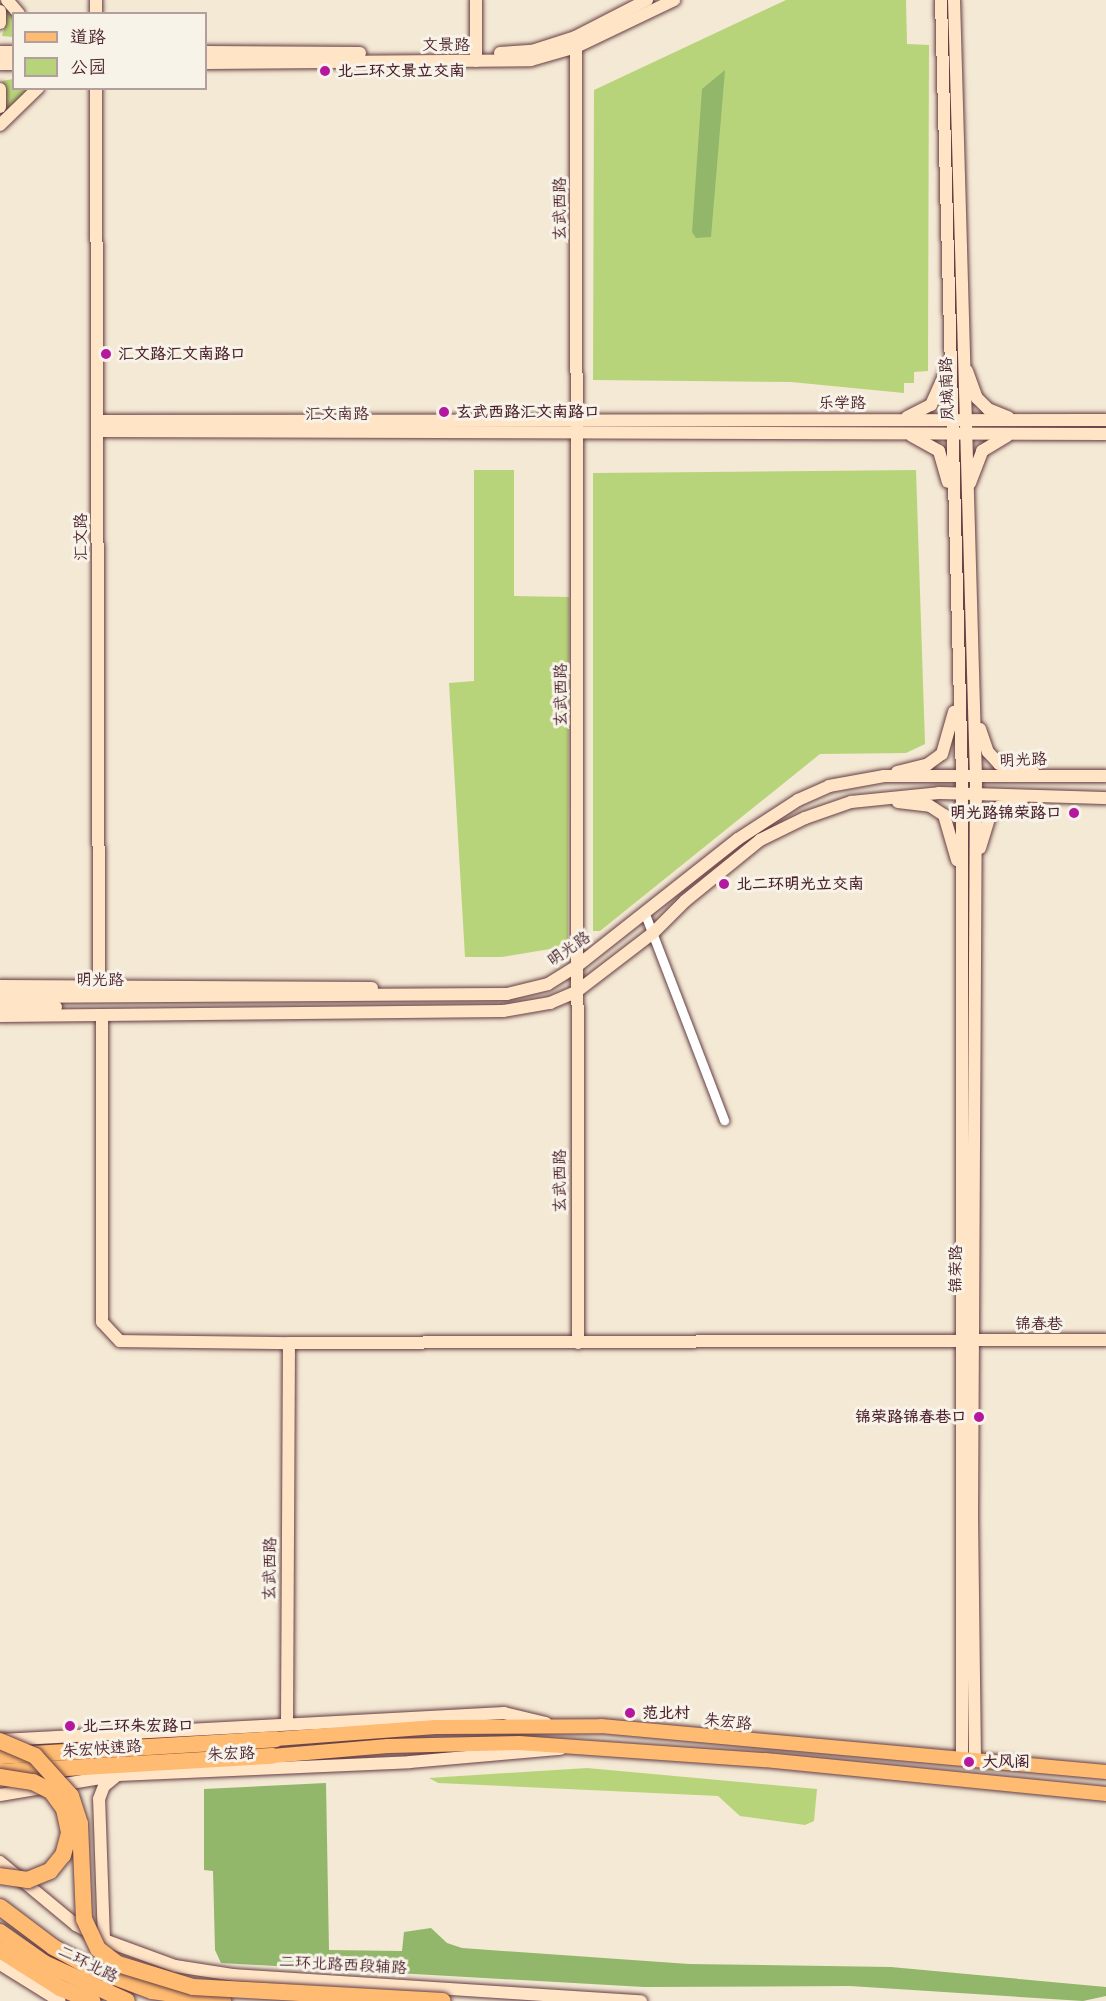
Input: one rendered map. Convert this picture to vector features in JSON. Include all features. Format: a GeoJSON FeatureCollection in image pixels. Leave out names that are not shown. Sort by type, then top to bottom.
{"type":"FeatureCollection","features":[{"type":"Feature","properties":{"kind":"highway","name":"朱宏快速路"},"geometry":{"type":"LineString","coordinates":[[0,1756],[275,1739]]}},
{"type":"Feature","properties":{"kind":"highway"},"geometry":{"type":"LineString","coordinates":[[0,1740],[35,1756],[71,1796],[81,1832],[84,1919],[98,1949],[118,1964],[193,1986],[443,2001]]}},
{"type":"Feature","properties":{"kind":"highway","name":"朱宏快速路"},"geometry":{"type":"LineString","coordinates":[[0,1772],[273,1756]]}},
{"type":"Feature","properties":{"kind":"highway"},"geometry":{"type":"LineString","coordinates":[[0,1777],[33,1782],[51,1791],[64,1809],[69,1833],[63,1855],[50,1871],[28,1880],[0,1876]]}},
{"type":"Feature","properties":{"kind":"highway","name":"二环北路"},"geometry":{"type":"LineString","coordinates":[[0,1907],[53,1947],[129,1984],[178,1996],[223,2001]]}},
{"type":"Feature","properties":{"kind":"highway","name":"二环北路"},"geometry":{"type":"LineString","coordinates":[[0,1932],[44,1962],[127,2001]]}},
{"type":"Feature","properties":{"kind":"highway"},"geometry":{"type":"LineString","coordinates":[[0,1960],[92,2001]]}},
{"type":"Feature","properties":{"kind":"main road","name":"朱宏路"},"geometry":{"type":"LineString","coordinates":[[275,1739],[436,1727],[550,1725],[1106,1772]]}},
{"type":"Feature","properties":{"kind":"main road","name":"朱宏路"},"geometry":{"type":"LineString","coordinates":[[273,1756],[388,1746],[519,1743],[765,1760],[1106,1794]]}},
{"type":"Feature","properties":{"kind":"street"},"geometry":{"type":"LineString","coordinates":[[7,0],[17,12]]}},
{"type":"Feature","properties":{"kind":"street"},"geometry":{"type":"LineString","coordinates":[[476,0],[476,58]]}},
{"type":"Feature","properties":{"kind":"street","name":"文景路"},"geometry":{"type":"LineString","coordinates":[[207,63],[476,58],[532,51],[564,40],[647,0]]}},
{"type":"Feature","properties":{"kind":"street","name":"文景路"},"geometry":{"type":"LineString","coordinates":[[207,52],[531,60],[576,47],[675,0]]}},
{"type":"Feature","properties":{"kind":"street","name":"凤城南路"},"geometry":{"type":"LineString","coordinates":[[941,0],[957,356]]}},
{"type":"Feature","properties":{"kind":"street","name":"凤城南路"},"geometry":{"type":"LineString","coordinates":[[954,0],[958,420],[961,505],[974,700],[976,777]]}},
{"type":"Feature","properties":{"kind":"street"},"geometry":{"type":"LineString","coordinates":[[0,11],[0,23]]}},
{"type":"Feature","properties":{"kind":"street","name":"玄武西路"},"geometry":{"type":"LineString","coordinates":[[576,47],[578,1343]]}},
{"type":"Feature","properties":{"kind":"street"},"geometry":{"type":"LineString","coordinates":[[0,89],[0,107]]}},
{"type":"Feature","properties":{"kind":"street"},"geometry":{"type":"LineString","coordinates":[[0,125],[36,90]]}},
{"type":"Feature","properties":{"kind":"street","name":"汇文路"},"geometry":{"type":"LineString","coordinates":[[96,90],[99,986]]}},
{"type":"Feature","properties":{"kind":"street"},"geometry":{"type":"LineString","coordinates":[[957,356],[977,398],[988,409],[1018,420]]}},
{"type":"Feature","properties":{"kind":"street"},"geometry":{"type":"LineString","coordinates":[[896,420],[931,405],[942,389],[957,356]]}},
{"type":"Feature","properties":{"kind":"street","name":"乐学路"},"geometry":{"type":"LineString","coordinates":[[577,426],[896,420],[1106,420]]}},
{"type":"Feature","properties":{"kind":"street","name":"汇文南路"},"geometry":{"type":"LineString","coordinates":[[97,426],[577,426]]}},
{"type":"Feature","properties":{"kind":"street","name":"乐学路"},"geometry":{"type":"LineString","coordinates":[[577,426],[896,434],[1106,434]]}},
{"type":"Feature","properties":{"kind":"street"},"geometry":{"type":"LineString","coordinates":[[896,434],[917,437],[939,451],[961,505]]}},
{"type":"Feature","properties":{"kind":"street"},"geometry":{"type":"LineString","coordinates":[[961,505],[974,466],[982,451],[998,439],[1018,434]]}},
{"type":"Feature","properties":{"kind":"street","name":"凤城南路"},"geometry":{"type":"LineString","coordinates":[[961,505],[959,669],[962,777]]}},
{"type":"Feature","properties":{"kind":"street"},"geometry":{"type":"LineString","coordinates":[[884,776],[928,764],[942,754],[951,731],[959,669]]}},
{"type":"Feature","properties":{"kind":"street"},"geometry":{"type":"LineString","coordinates":[[974,700],[984,743],[993,759],[1004,766],[1055,775]]}},
{"type":"Feature","properties":{"kind":"street","name":"明光路"},"geometry":{"type":"LineString","coordinates":[[0,1007],[329,1001],[412,993],[507,994],[548,984],[577,966],[780,810],[829,786],[884,776],[1106,776]]}},
{"type":"Feature","properties":{"kind":"street","name":"锦荣路"},"geometry":{"type":"LineString","coordinates":[[962,777],[968,793],[969,1760]]}},
{"type":"Feature","properties":{"kind":"street","name":"锦荣路"},"geometry":{"type":"LineString","coordinates":[[968,793],[976,777]]}},
{"type":"Feature","properties":{"kind":"street","name":"明光路"},"geometry":{"type":"LineString","coordinates":[[0,1016],[344,1013],[403,1010],[503,1011],[550,1003],[576,992],[653,933],[685,901],[774,831],[834,808],[873,800],[968,793],[1051,799],[1106,798]]}},
{"type":"Feature","properties":{"kind":"street"},"geometry":{"type":"LineString","coordinates":[[968,891],[982,835],[990,816],[1005,805],[1051,799]]}},
{"type":"Feature","properties":{"kind":"street"},"geometry":{"type":"LineString","coordinates":[[873,800],[930,806],[944,815],[950,826],[968,891]]}},
{"type":"Feature","properties":{"kind":"street"},"geometry":{"type":"LineString","coordinates":[[645,914],[724,1120]]}},
{"type":"Feature","properties":{"kind":"street"},"geometry":{"type":"LineString","coordinates":[[0,986],[354,986],[412,993]]}},
{"type":"Feature","properties":{"kind":"street","name":"明光路"},"geometry":{"type":"LineString","coordinates":[[0,997],[329,1001],[403,1010]]}},
{"type":"Feature","properties":{"kind":"street"},"geometry":{"type":"LineString","coordinates":[[102,1015],[102,1322],[109,1334],[127,1342],[967,1341]]}},
{"type":"Feature","properties":{"kind":"street","name":"锦春巷"},"geometry":{"type":"LineString","coordinates":[[967,1341],[1106,1340]]}},
{"type":"Feature","properties":{"kind":"street","name":"玄武西路"},"geometry":{"type":"LineString","coordinates":[[287,1723],[289,1343]]}},
{"type":"Feature","properties":{"kind":"street"},"geometry":{"type":"LineString","coordinates":[[0,1740],[504,1713],[550,1725]]}},
{"type":"Feature","properties":{"kind":"street","name":"朱宏路"},"geometry":{"type":"LineString","coordinates":[[0,1795],[118,1775],[410,1762],[572,1748]]}},
{"type":"Feature","properties":{"kind":"street"},"geometry":{"type":"LineString","coordinates":[[104,1940],[99,1799],[104,1786],[118,1775]]}},
{"type":"Feature","properties":{"kind":"street","name":"二环北路西段辅路"},"geometry":{"type":"LineString","coordinates":[[0,1862],[56,1910],[104,1940],[175,1966],[234,1975],[640,2001]]}},
{"type":"Feature","properties":{"kind":"street"},"geometry":{"type":"LineString","coordinates":[[0,1960],[60,2001]]}},
{"type":"Feature","properties":{"kind":"green space"},"geometry":{"type":"Polygon","coordinates":[[[0,0],[12,16],[12,37],[2,36],[6,23],[0,0]]]}},
{"type":"Feature","properties":{"kind":"green space"},"geometry":{"type":"Polygon","coordinates":[[[786,0],[906,0],[907,44],[929,45],[928,371],[914,372],[914,383],[904,383],[904,393],[791,382],[593,380],[594,90],[786,0]]]}},
{"type":"Feature","properties":{"kind":"green space"},"geometry":{"type":"Polygon","coordinates":[[[725,70],[711,237],[696,238],[692,232],[702,89],[725,70]]]}},
{"type":"Feature","properties":{"kind":"green space"},"geometry":{"type":"Polygon","coordinates":[[[12,79],[12,90],[28,90],[0,117],[7,98],[2,81],[12,79]]]}},
{"type":"Feature","properties":{"kind":"green space"},"geometry":{"type":"Polygon","coordinates":[[[474,470],[514,470],[514,596],[569,597],[568,946],[502,957],[465,957],[449,683],[474,681],[474,470]]]}},
{"type":"Feature","properties":{"kind":"green space"},"geometry":{"type":"Polygon","coordinates":[[[916,470],[925,744],[906,753],[820,754],[600,931],[593,931],[593,473],[916,470]]]}},
{"type":"Feature","properties":{"kind":"green space"},"geometry":{"type":"Polygon","coordinates":[[[587,1768],[817,1789],[814,1821],[805,1825],[740,1816],[718,1796],[438,1783],[429,1778],[587,1768]]]}},
{"type":"Feature","properties":{"kind":"green space"},"geometry":{"type":"Polygon","coordinates":[[[326,1783],[329,1950],[402,1951],[404,1932],[431,1928],[447,1943],[462,1948],[689,1964],[891,1967],[1106,1987],[1106,1996],[1083,2001],[850,1986],[644,1987],[221,1963],[215,1950],[213,1871],[204,1870],[204,1789],[326,1783]]]}},
{"type":"Feature","properties":{"kind":"place","name":"北二环文景立交南"},"geometry":{"type":"Point","coordinates":[325,71]}},
{"type":"Feature","properties":{"kind":"place","name":"汇文路汇文南路口"},"geometry":{"type":"Point","coordinates":[106,354]}},
{"type":"Feature","properties":{"kind":"place","name":"玄武西路汇文南路口"},"geometry":{"type":"Point","coordinates":[444,412]}},
{"type":"Feature","properties":{"kind":"place","name":"明光路锦荣路口"},"geometry":{"type":"Point","coordinates":[1074,813]}},
{"type":"Feature","properties":{"kind":"place","name":"北二环明光立交南"},"geometry":{"type":"Point","coordinates":[724,884]}},
{"type":"Feature","properties":{"kind":"place","name":"锦荣路锦春巷口"},"geometry":{"type":"Point","coordinates":[979,1417]}},
{"type":"Feature","properties":{"kind":"place","name":"范北村"},"geometry":{"type":"Point","coordinates":[630,1713]}},
{"type":"Feature","properties":{"kind":"place","name":"北二环朱宏路口"},"geometry":{"type":"Point","coordinates":[70,1726]}},
{"type":"Feature","properties":{"kind":"place","name":"大风阁"},"geometry":{"type":"Point","coordinates":[969,1762]}}]}
